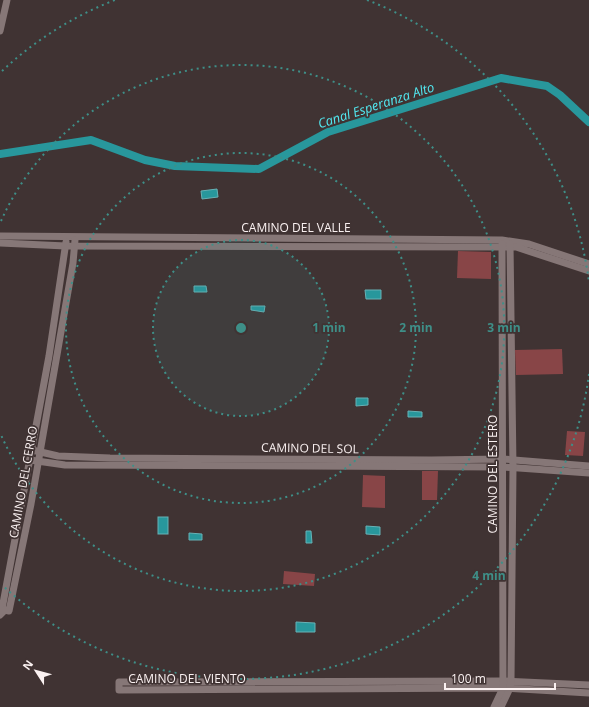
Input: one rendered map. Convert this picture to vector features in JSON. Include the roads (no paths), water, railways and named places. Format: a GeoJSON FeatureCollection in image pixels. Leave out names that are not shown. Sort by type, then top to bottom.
{"type":"FeatureCollection","features":[{"type":"Feature","properties":{"kind":"street"},"geometry":{"type":"LineString","coordinates":[[0,31],[8,0]]}},
{"type":"Feature","properties":{"kind":"street","name":"CAMINO DEL VALLE"},"geometry":{"type":"LineString","coordinates":[[0,236],[506,243],[589,264]]}},
{"type":"Feature","properties":{"kind":"street","name":"CAMINO DEL CERRO"},"geometry":{"type":"LineString","coordinates":[[66,236],[66,246],[49,356],[2,613],[9,611],[41,462],[40,452],[75,236]]}},
{"type":"Feature","properties":{"kind":"street","name":"CAMINO DEL VALLE"},"geometry":{"type":"LineString","coordinates":[[0,243],[66,246],[506,243],[589,270]]}},
{"type":"Feature","properties":{"kind":"street","name":"CAMINO DEL ESTERO"},"geometry":{"type":"LineString","coordinates":[[494,707],[507,685],[503,467],[506,243]]}},
{"type":"Feature","properties":{"kind":"street","name":"CAMINO DEL ESTERO"},"geometry":{"type":"LineString","coordinates":[[501,707],[507,685],[513,464],[506,243]]}},
{"type":"Feature","properties":{"kind":"street","name":"CAMINO DEL SOL"},"geometry":{"type":"LineString","coordinates":[[32,450],[58,456],[110,458],[423,460],[503,459],[513,464],[589,473]]}},
{"type":"Feature","properties":{"kind":"street","name":"CAMINO DEL SOL"},"geometry":{"type":"LineString","coordinates":[[30,460],[65,465],[503,467],[513,464],[589,466]]}},
{"type":"Feature","properties":{"kind":"street","name":"CAMINO DEL VIENTO"},"geometry":{"type":"LineString","coordinates":[[589,685],[119,682],[118,690],[507,685],[589,693]]}},
{"type":"Feature","properties":{"kind":"water"},"geometry":{"type":"Polygon","coordinates":[[[217,189],[218,197],[202,199],[201,191],[217,189]]]}},
{"type":"Feature","properties":{"kind":"water"},"geometry":{"type":"Polygon","coordinates":[[[194,286],[206,286],[207,292],[194,292],[194,286]]]}},
{"type":"Feature","properties":{"kind":"water"},"geometry":{"type":"Polygon","coordinates":[[[365,290],[381,290],[381,299],[366,299],[365,290]]]}},
{"type":"Feature","properties":{"kind":"water"},"geometry":{"type":"Polygon","coordinates":[[[251,306],[265,306],[264,312],[251,310],[251,306]]]}},
{"type":"Feature","properties":{"kind":"water"},"geometry":{"type":"Polygon","coordinates":[[[356,398],[368,398],[368,405],[356,406],[356,398]]]}},
{"type":"Feature","properties":{"kind":"water"},"geometry":{"type":"Polygon","coordinates":[[[408,411],[422,412],[422,417],[408,417],[408,411]]]}},
{"type":"Feature","properties":{"kind":"water"},"geometry":{"type":"Polygon","coordinates":[[[158,517],[168,517],[168,534],[158,534],[158,517]]]}},
{"type":"Feature","properties":{"kind":"water"},"geometry":{"type":"Polygon","coordinates":[[[366,526],[380,527],[380,535],[366,534],[366,526]]]}},
{"type":"Feature","properties":{"kind":"water"},"geometry":{"type":"Polygon","coordinates":[[[306,531],[311,531],[312,543],[306,543],[306,531]]]}},
{"type":"Feature","properties":{"kind":"water"},"geometry":{"type":"Polygon","coordinates":[[[189,533],[202,534],[202,540],[189,540],[189,533]]]}},
{"type":"Feature","properties":{"kind":"water"},"geometry":{"type":"Polygon","coordinates":[[[296,622],[315,623],[315,632],[296,632],[296,622]]]}},
{"type":"Feature","properties":{"kind":"waterway","name":"Canal Esperanza Alto"},"geometry":{"type":"LineString","coordinates":[[0,154],[91,140],[145,160],[175,166],[259,169],[328,132],[501,78],[547,86],[560,95],[589,122]]}}]}
